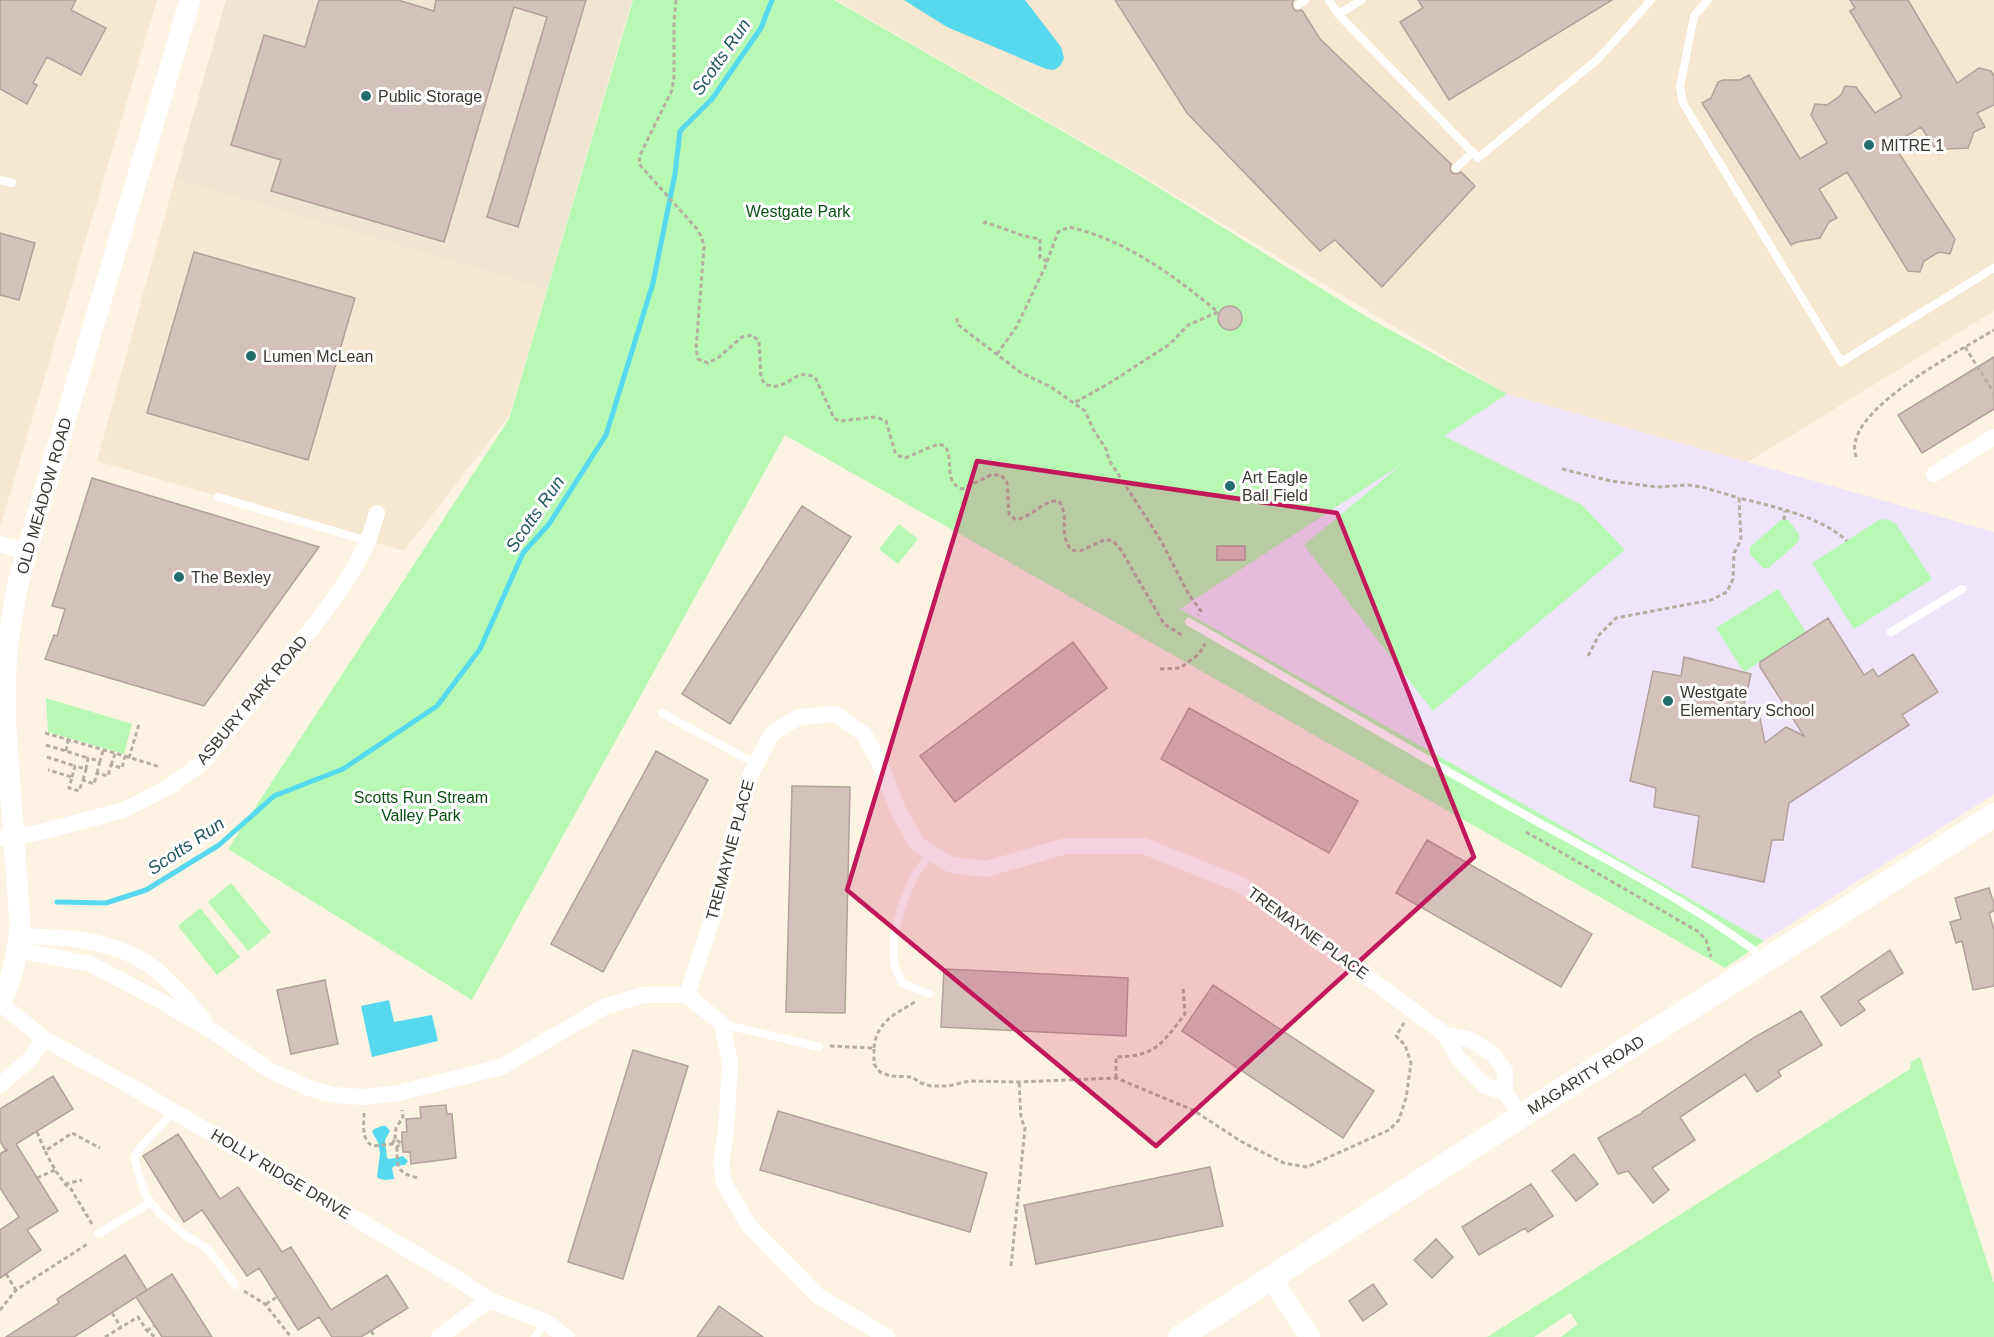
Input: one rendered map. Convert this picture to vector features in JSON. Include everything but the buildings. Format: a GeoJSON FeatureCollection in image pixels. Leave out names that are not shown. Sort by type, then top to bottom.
{"type":"FeatureCollection","features":[{"type":"Feature","properties":{"kind":"main road","name":"MAGARITY ROAD"},"geometry":{"type":"LineString","coordinates":[[1180,1337],[1521,1116],[1994,815]]}},
{"type":"Feature","properties":{"kind":"street","name":"OLD MEADOW ROAD"},"geometry":{"type":"LineString","coordinates":[[0,1004],[12,978],[19,943],[7,838],[5,715],[6,669],[15,601],[27,552],[189,0]]}},
{"type":"Feature","properties":{"kind":"street"},"geometry":{"type":"LineString","coordinates":[[1934,474],[1994,437]]}},
{"type":"Feature","properties":{"kind":"street","name":"ASBURY PARK ROAD"},"geometry":{"type":"LineString","coordinates":[[7,838],[124,810],[168,787],[203,762],[320,618],[351,574],[368,541],[377,513]]}},
{"type":"Feature","properties":{"kind":"street"},"geometry":{"type":"LineString","coordinates":[[0,544],[27,552]]}},
{"type":"Feature","properties":{"kind":"street","name":"TREMAYNE PLACE"},"geometry":{"type":"LineString","coordinates":[[687,995],[716,907],[750,776],[772,733],[799,717],[835,714],[864,734],[879,760],[898,810],[917,844],[951,865],[986,870],[1066,846],[1144,846],[1242,885],[1445,1034],[1471,1040],[1493,1054],[1504,1071],[1505,1092],[1521,1116]]}},
{"type":"Feature","properties":{"kind":"street"},"geometry":{"type":"LineString","coordinates":[[19,943],[68,938],[117,949],[141,960],[183,996],[214,1032]]}},
{"type":"Feature","properties":{"kind":"street"},"geometry":{"type":"LineString","coordinates":[[19,943],[90,964],[161,1000],[214,1032],[271,1071],[309,1088],[333,1095],[364,1097],[398,1093],[501,1067],[604,1007],[643,995],[687,995],[722,1024],[730,1064],[726,1132],[721,1163],[724,1183],[749,1226],[818,1296],[887,1337]]}},
{"type":"Feature","properties":{"kind":"street","name":"HOLLY RIDGE DRIVE"},"geometry":{"type":"LineString","coordinates":[[0,1004],[44,1039],[174,1112],[456,1278],[489,1300],[546,1322],[566,1337]]}},
{"type":"Feature","properties":{"kind":"street","name":"TREMAYNE PLACE"},"geometry":{"type":"LineString","coordinates":[[1445,1034],[1457,1057],[1485,1086],[1505,1092]]}},
{"type":"Feature","properties":{"kind":"street"},"geometry":{"type":"LineString","coordinates":[[0,1085],[30,1059],[44,1039]]}},
{"type":"Feature","properties":{"kind":"street"},"geometry":{"type":"LineString","coordinates":[[1271,1278],[1310,1337]]}},
{"type":"Feature","properties":{"kind":"street"},"geometry":{"type":"LineString","coordinates":[[439,1337],[489,1300]]}},
{"type":"Feature","properties":{"kind":"lane"},"geometry":{"type":"LineString","coordinates":[[1329,0],[1338,14],[1478,158],[1598,59],[1651,0]]}},
{"type":"Feature","properties":{"kind":"lane"},"geometry":{"type":"LineString","coordinates":[[1338,14],[1362,0]]}},
{"type":"Feature","properties":{"kind":"lane"},"geometry":{"type":"LineString","coordinates":[[1708,0],[1694,16],[1680,87],[1683,103],[1841,362],[1994,268]]}},
{"type":"Feature","properties":{"kind":"lane"},"geometry":{"type":"LineString","coordinates":[[1456,168],[1473,152]]}},
{"type":"Feature","properties":{"kind":"lane"},"geometry":{"type":"LineString","coordinates":[[0,180],[12,183]]}},
{"type":"Feature","properties":{"kind":"lane"},"geometry":{"type":"LineString","coordinates":[[218,497],[368,541]]}},
{"type":"Feature","properties":{"kind":"lane"},"geometry":{"type":"LineString","coordinates":[[1891,632],[1962,589]]}},
{"type":"Feature","properties":{"kind":"lane"},"geometry":{"type":"LineString","coordinates":[[1191,622],[1462,780],[1655,888],[1733,934],[1767,961]]}},
{"type":"Feature","properties":{"kind":"lane"},"geometry":{"type":"LineString","coordinates":[[662,713],[756,764]]}},
{"type":"Feature","properties":{"kind":"lane"},"geometry":{"type":"LineString","coordinates":[[929,994],[902,983],[894,964],[894,934],[903,902],[914,876],[932,853]]}},
{"type":"Feature","properties":{"kind":"lane"},"geometry":{"type":"LineString","coordinates":[[722,1024],[819,1047]]}},
{"type":"Feature","properties":{"kind":"lane"},"geometry":{"type":"LineString","coordinates":[[174,1112],[144,1143],[134,1157],[145,1195],[160,1214],[185,1235],[208,1249],[235,1285]]}},
{"type":"Feature","properties":{"kind":"lane"},"geometry":{"type":"LineString","coordinates":[[98,1234],[151,1202]]}},
{"type":"Feature","properties":{"kind":"lane"},"geometry":{"type":"LineString","coordinates":[[535,1337],[546,1322]]}},
{"type":"Feature","properties":{"kind":"path"},"geometry":{"type":"LineString","coordinates":[[676,0],[672,90],[639,155],[639,164],[697,229],[702,238],[704,247],[696,349],[698,359],[708,363],[720,357],[742,337],[752,335],[759,341],[761,378],[766,385],[777,386],[796,376],[807,374],[815,377],[834,418],[839,421],[881,418],[886,421],[895,452],[899,456],[905,458],[938,444],[945,446],[950,452],[950,478],[954,486],[962,489],[991,475],[1001,475],[1007,482],[1009,514],[1016,520],[1028,517],[1050,501],[1059,501],[1065,510],[1064,536],[1071,550],[1080,551],[1106,539],[1114,542],[1121,550],[1164,624],[1182,635],[1201,611],[1189,595],[1160,539],[1109,459],[1085,411],[1052,387],[1020,372],[957,324],[957,318]]}},
{"type":"Feature","properties":{"kind":"path"},"geometry":{"type":"LineString","coordinates":[[984,224],[985,222],[1024,236],[1040,239],[1040,258],[1047,261]]}},
{"type":"Feature","properties":{"kind":"path"},"geometry":{"type":"LineString","coordinates":[[997,354],[1017,326],[1058,232],[1069,227],[1112,241],[1144,258],[1177,279],[1218,312],[1188,325],[1170,344],[1074,403]]}},
{"type":"Feature","properties":{"kind":"path"},"geometry":{"type":"LineString","coordinates":[[1856,457],[1854,444],[1859,433],[1873,413],[1893,394],[1994,330]]}},
{"type":"Feature","properties":{"kind":"path"},"geometry":{"type":"LineString","coordinates":[[1965,347],[1994,393]]}},
{"type":"Feature","properties":{"kind":"path"},"geometry":{"type":"LineString","coordinates":[[1562,469],[1611,481],[1657,487],[1688,485],[1702,487],[1785,511],[1837,531],[1847,541]]}},
{"type":"Feature","properties":{"kind":"path"},"geometry":{"type":"LineString","coordinates":[[1588,656],[1599,635],[1616,618],[1711,600],[1726,592],[1734,579],[1734,553],[1741,540],[1739,498]]}},
{"type":"Feature","properties":{"kind":"path"},"geometry":{"type":"LineString","coordinates":[[1784,520],[1785,511]]}},
{"type":"Feature","properties":{"kind":"path"},"geometry":{"type":"LineString","coordinates":[[1160,669],[1180,668],[1199,654],[1211,634]]}},
{"type":"Feature","properties":{"kind":"path"},"geometry":{"type":"LineString","coordinates":[[129,758],[139,724]]}},
{"type":"Feature","properties":{"kind":"path"},"geometry":{"type":"LineString","coordinates":[[45,733],[160,767]]}},
{"type":"Feature","properties":{"kind":"path"},"geometry":{"type":"LineString","coordinates":[[66,751],[68,740]]}},
{"type":"Feature","properties":{"kind":"path"},"geometry":{"type":"LineString","coordinates":[[46,745],[100,762]]}},
{"type":"Feature","properties":{"kind":"path"},"geometry":{"type":"LineString","coordinates":[[83,780],[94,784],[104,750]]}},
{"type":"Feature","properties":{"kind":"path"},"geometry":{"type":"LineString","coordinates":[[97,772],[108,776],[115,754]]}},
{"type":"Feature","properties":{"kind":"path"},"geometry":{"type":"LineString","coordinates":[[111,765],[122,768],[125,756]]}},
{"type":"Feature","properties":{"kind":"path"},"geometry":{"type":"LineString","coordinates":[[47,758],[86,769]]}},
{"type":"Feature","properties":{"kind":"path"},"geometry":{"type":"LineString","coordinates":[[75,766],[69,788],[79,791],[88,758]]}},
{"type":"Feature","properties":{"kind":"path"},"geometry":{"type":"LineString","coordinates":[[48,770],[72,777]]}},
{"type":"Feature","properties":{"kind":"path"},"geometry":{"type":"LineString","coordinates":[[1116,1078],[1116,1057],[1136,1057],[1161,1044],[1185,1014],[1183,987]]}},
{"type":"Feature","properties":{"kind":"path"},"geometry":{"type":"LineString","coordinates":[[929,994],[892,1016],[880,1026],[875,1037],[874,1048],[874,1064],[880,1072],[890,1076],[912,1077],[931,1086],[948,1086],[969,1081],[1018,1082],[1116,1078],[1192,1110],[1242,1142],[1284,1162],[1307,1167],[1389,1130],[1399,1120],[1406,1098],[1411,1063],[1405,1045],[1396,1036],[1411,1010]]}},
{"type":"Feature","properties":{"kind":"path"},"geometry":{"type":"LineString","coordinates":[[819,1047],[833,1045],[874,1048]]}},
{"type":"Feature","properties":{"kind":"path"},"geometry":{"type":"LineString","coordinates":[[1011,1266],[1025,1128],[1021,1118],[1018,1082]]}},
{"type":"Feature","properties":{"kind":"path"},"geometry":{"type":"LineString","coordinates":[[390,1144],[395,1139],[396,1128],[403,1118],[398,1093]]}},
{"type":"Feature","properties":{"kind":"path"},"geometry":{"type":"LineString","coordinates":[[364,1097],[364,1137],[369,1144],[374,1146],[390,1144],[397,1147]]}},
{"type":"Feature","properties":{"kind":"path"},"geometry":{"type":"LineString","coordinates":[[0,1310],[16,1290],[99,1236],[71,1189],[55,1170],[37,1132]]}},
{"type":"Feature","properties":{"kind":"path"},"geometry":{"type":"LineString","coordinates":[[45,1151],[72,1133],[100,1148]]}},
{"type":"Feature","properties":{"kind":"path"},"geometry":{"type":"LineString","coordinates":[[395,1139],[401,1143],[397,1147],[399,1168],[407,1176],[419,1178]]}},
{"type":"Feature","properties":{"kind":"path"},"geometry":{"type":"LineString","coordinates":[[38,1178],[55,1170]]}},
{"type":"Feature","properties":{"kind":"path"},"geometry":{"type":"LineString","coordinates":[[65,1184],[82,1180]]}},
{"type":"Feature","properties":{"kind":"path"},"geometry":{"type":"LineString","coordinates":[[6,1274],[16,1290]]}},
{"type":"Feature","properties":{"kind":"path"},"geometry":{"type":"LineString","coordinates":[[235,1285],[265,1304],[291,1337]]}},
{"type":"Feature","properties":{"kind":"path"},"geometry":{"type":"LineString","coordinates":[[265,1304],[277,1297]]}},
{"type":"Feature","properties":{"kind":"path"},"geometry":{"type":"LineString","coordinates":[[112,1312],[121,1327]]}},
{"type":"Feature","properties":{"kind":"path"},"geometry":{"type":"LineString","coordinates":[[105,1337],[138,1317],[147,1331],[155,1337]]}},
{"type":"Feature","properties":{"kind":"path"},"geometry":{"type":"LineString","coordinates":[[147,1331],[155,1325]]}},
{"type":"Feature","properties":{"kind":"path"},"geometry":{"type":"LineString","coordinates":[[371,1331],[375,1337]]}},
{"type":"Feature","properties":{"kind":"highlighted area"},"geometry":{"type":"Polygon","coordinates":[[[977,461],[1337,513],[1474,857],[1156,1146],[847,890],[977,461]]]}},
{"type":"Feature","properties":{"kind":"shaded area"},"geometry":{"type":"Polygon","coordinates":[[[0,0],[157,0],[0,527],[0,0]]]}},
{"type":"Feature","properties":{"kind":"shaded area"},"geometry":{"type":"Polygon","coordinates":[[[226,0],[632,0],[547,289],[175,179],[226,0]]]}},
{"type":"Feature","properties":{"kind":"shaded area"},"geometry":{"type":"Polygon","coordinates":[[[836,0],[1994,0],[1994,311],[1746,463],[1507,394],[1131,169],[836,0]]]}},
{"type":"Feature","properties":{"kind":"shaded area"},"geometry":{"type":"Polygon","coordinates":[[[175,179],[547,289],[509,416],[404,551],[97,461],[175,179]]]}},
{"type":"Feature","properties":{"kind":"shaded area","name":"Westgate Elementary School"},"geometry":{"type":"Polygon","coordinates":[[[1507,394],[1994,532],[1994,794],[1764,941],[1179,609],[1507,394]]]}},
{"type":"Feature","properties":{"kind":"green space","name":"Westgate Park"},"geometry":{"type":"Polygon","coordinates":[[[633,0],[834,0],[1132,171],[1372,320],[1507,394],[1444,436],[1582,505],[1625,550],[1433,711],[1304,545],[1402,464],[1180,609],[1764,941],[1725,968],[785,435],[472,1000],[228,849],[509,419],[633,0]]]}},
{"type":"Feature","properties":{"kind":"green space"},"geometry":{"type":"Polygon","coordinates":[[[1887,519],[1896,524],[1932,579],[1854,629],[1812,563],[1879,520],[1887,519]]]}},
{"type":"Feature","properties":{"kind":"green space"},"geometry":{"type":"Polygon","coordinates":[[[1781,520],[1788,520],[1799,534],[1799,541],[1769,568],[1763,568],[1750,554],[1750,547],[1781,520]]]}},
{"type":"Feature","properties":{"kind":"green space"},"geometry":{"type":"Polygon","coordinates":[[[899,524],[918,539],[898,564],[879,549],[899,524]]]}},
{"type":"Feature","properties":{"kind":"green space"},"geometry":{"type":"Polygon","coordinates":[[[1778,589],[1806,632],[1744,672],[1716,628],[1778,589]]]}},
{"type":"Feature","properties":{"kind":"green space"},"geometry":{"type":"Polygon","coordinates":[[[46,698],[132,724],[124,754],[48,732],[46,698]]]}},
{"type":"Feature","properties":{"kind":"green space"},"geometry":{"type":"Polygon","coordinates":[[[231,883],[271,932],[248,951],[208,902],[231,883]]]}},
{"type":"Feature","properties":{"kind":"green space"},"geometry":{"type":"Polygon","coordinates":[[[200,908],[240,957],[217,975],[178,926],[200,908]]]}},
{"type":"Feature","properties":{"kind":"green space"},"geometry":{"type":"Polygon","coordinates":[[[1920,1057],[1994,1283],[1994,1337],[1561,1337],[1578,1324],[1570,1313],[1534,1337],[1487,1337],[1910,1069],[1911,1062],[1920,1057]]]}},
{"type":"Feature","properties":{"kind":"water"},"geometry":{"type":"Polygon","coordinates":[[[904,0],[1025,0],[1061,47],[1064,58],[1060,66],[1054,70],[1046,69],[947,27],[904,0]]]}},
{"type":"Feature","properties":{"kind":"water"},"geometry":{"type":"Polygon","coordinates":[[[389,1000],[394,1022],[432,1015],[438,1041],[372,1057],[361,1006],[389,1000]]]}},
{"type":"Feature","properties":{"kind":"water"},"geometry":{"type":"Polygon","coordinates":[[[386,1126],[390,1131],[385,1140],[387,1158],[403,1156],[408,1161],[405,1165],[392,1168],[394,1179],[383,1180],[377,1177],[380,1153],[378,1142],[372,1132],[386,1126]]]}},
{"type":"Feature","properties":{"kind":"waterway","name":"Scotts Run"},"geometry":{"type":"LineString","coordinates":[[57,902],[106,903],[146,890],[219,845],[274,796],[343,769],[437,706],[480,649],[523,553],[549,524],[606,435],[653,283],[675,174],[680,131],[712,99],[761,28],[772,0]]}},
{"type":"Feature","properties":{"kind":"place","name":"Public Storage"},"geometry":{"type":"Point","coordinates":[366,96]}},
{"type":"Feature","properties":{"kind":"place","name":"MITRE 1"},"geometry":{"type":"Point","coordinates":[1869,145]}},
{"type":"Feature","properties":{"kind":"place","name":"Lumen McLean"},"geometry":{"type":"Point","coordinates":[251,356]}},
{"type":"Feature","properties":{"kind":"place","name":"Art Eagle Ball Field"},"geometry":{"type":"Point","coordinates":[1230,486]}},
{"type":"Feature","properties":{"kind":"place","name":"The Bexley"},"geometry":{"type":"Point","coordinates":[179,577]}},
{"type":"Feature","properties":{"kind":"place","name":"Westgate Elementary School"},"geometry":{"type":"Point","coordinates":[1668,701]}},
{"type":"Feature","properties":{"kind":"park label","name":"Scotts Run Stream Valley Park"},"geometry":{"type":"Point","coordinates":[421,806]}}]}
